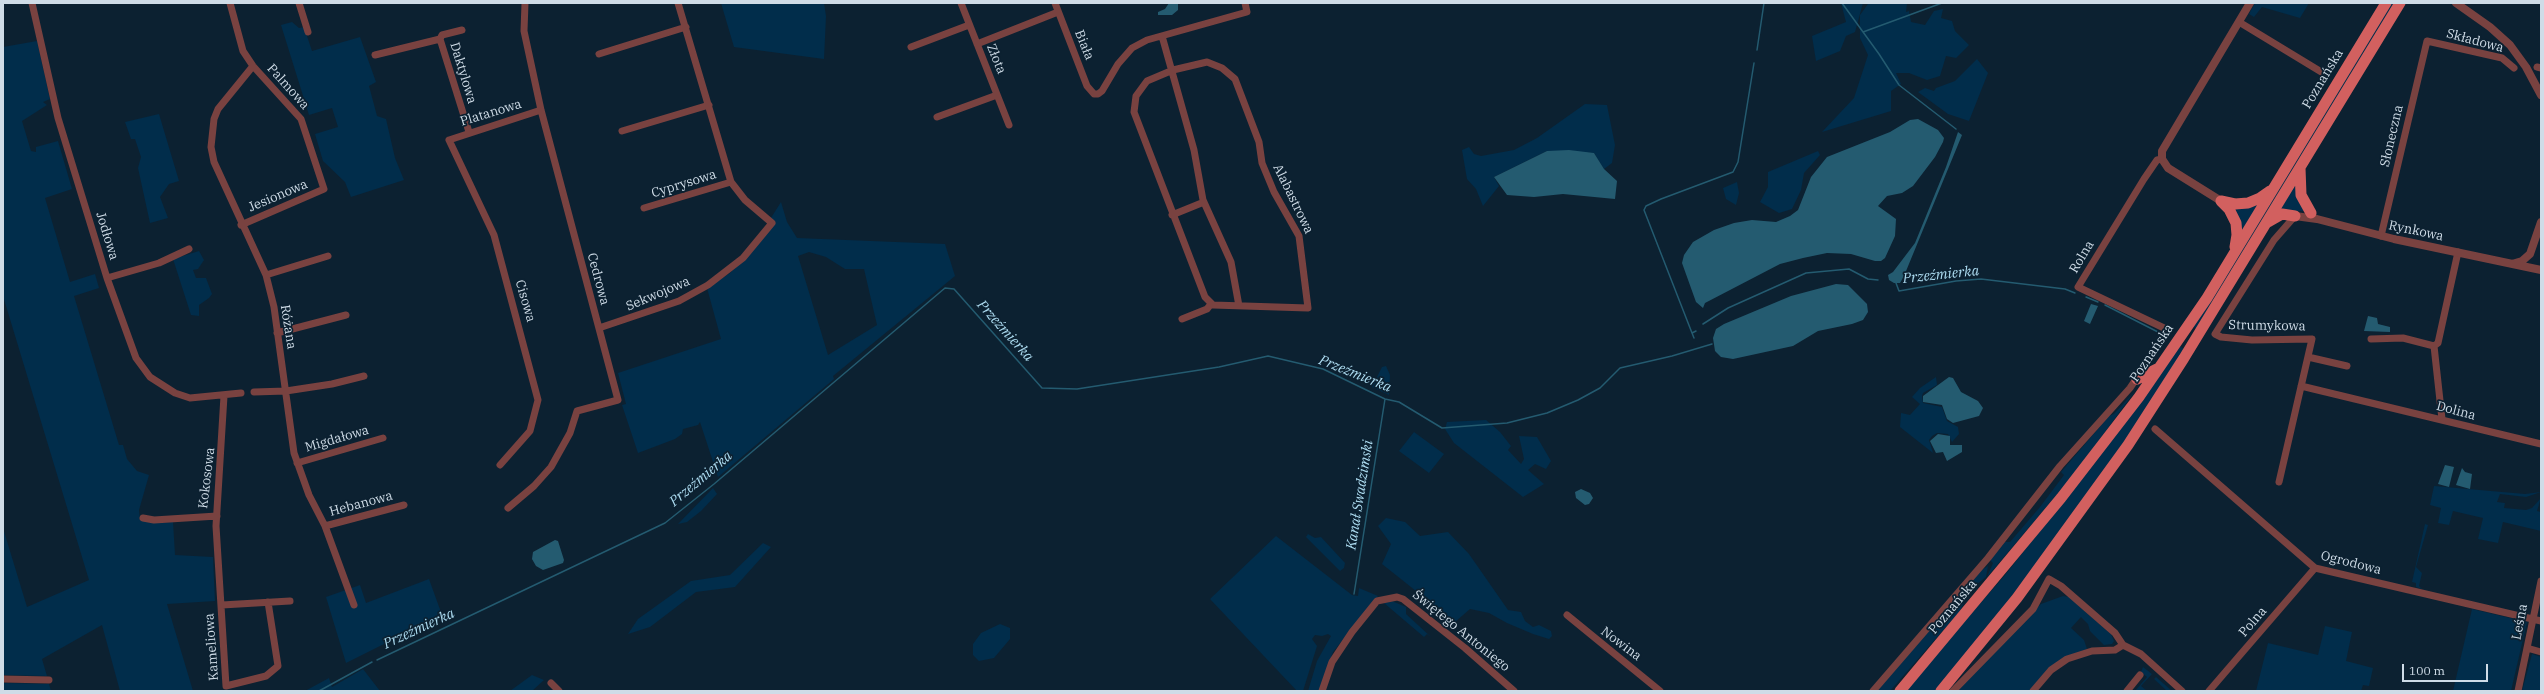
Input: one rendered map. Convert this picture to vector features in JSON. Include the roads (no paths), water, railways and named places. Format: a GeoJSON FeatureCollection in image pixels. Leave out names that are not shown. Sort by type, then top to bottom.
{"type":"FeatureCollection","features":[{"type":"Feature","properties":{"kind":"main road","name":"Poznańska"},"geometry":{"type":"LineString","coordinates":[[1900,691],[2060,498],[2125,416],[2163,363],[2230,259],[2386,3]]}},
{"type":"Feature","properties":{"kind":"main road","name":"Poznańska"},"geometry":{"type":"LineString","coordinates":[[1941,691],[2017,598],[2095,493],[2159,398],[2400,3]]}},
{"type":"Feature","properties":{"kind":"main road"},"geometry":{"type":"LineString","coordinates":[[2300,168],[2301,195],[2314,216]]}},
{"type":"Feature","properties":{"kind":"main road"},"geometry":{"type":"LineString","coordinates":[[2221,201],[2237,204],[2253,202],[2267,194],[2280,178]]}},
{"type":"Feature","properties":{"kind":"main road"},"geometry":{"type":"LineString","coordinates":[[2221,201],[2232,215],[2237,229],[2237,241],[2230,259]]}},
{"type":"Feature","properties":{"kind":"main road"},"geometry":{"type":"LineString","coordinates":[[2266,223],[2281,214],[2296,216]]}},
{"type":"Feature","properties":{"kind":"main road"},"geometry":{"type":"LineString","coordinates":[[2137,379],[2153,372],[2163,363]]}},
{"type":"Feature","properties":{"kind":"street","name":"Jodłowa"},"geometry":{"type":"LineString","coordinates":[[32,3],[58,118],[107,278],[136,358],[150,377],[175,393],[190,398],[224,396],[241,393]]}},
{"type":"Feature","properties":{"kind":"street","name":"Palmowa"},"geometry":{"type":"LineString","coordinates":[[230,3],[243,51],[253,66],[301,119],[324,190]]}},
{"type":"Feature","properties":{"kind":"street"},"geometry":{"type":"LineString","coordinates":[[299,3],[308,32]]}},
{"type":"Feature","properties":{"kind":"street","name":"Cedrowa"},"geometry":{"type":"LineString","coordinates":[[508,508],[534,486],[551,467],[570,433],[574,415],[577,411],[618,400],[541,110],[524,31],[525,3]]}},
{"type":"Feature","properties":{"kind":"street","name":"Cyprysowa"},"geometry":{"type":"LineString","coordinates":[[678,3],[732,182],[745,200],[772,223]]}},
{"type":"Feature","properties":{"kind":"street","name":"Złota"},"geometry":{"type":"LineString","coordinates":[[961,3],[1009,125]]}},
{"type":"Feature","properties":{"kind":"street","name":"Biała"},"geometry":{"type":"LineString","coordinates":[[1055,3],[1087,86],[1094,94],[1102,91],[1111,74],[1132,48],[1147,40],[1162,36]]}},
{"type":"Feature","properties":{"kind":"street"},"geometry":{"type":"LineString","coordinates":[[1239,306],[1231,262],[1204,202],[1194,150],[1173,70],[1162,36],[1247,12],[1245,3]]}},
{"type":"Feature","properties":{"kind":"street","name":"Rolna"},"geometry":{"type":"LineString","coordinates":[[2166,331],[2078,287],[2147,174],[2157,160],[2162,159],[2164,148],[2250,3]]}},
{"type":"Feature","properties":{"kind":"street"},"geometry":{"type":"LineString","coordinates":[[2456,3],[2490,27],[2510,45],[2526,66],[2541,95]]}},
{"type":"Feature","properties":{"kind":"street"},"geometry":{"type":"LineString","coordinates":[[977,44],[1058,12]]}},
{"type":"Feature","properties":{"kind":"street"},"geometry":{"type":"LineString","coordinates":[[2239,22],[2323,74]]}},
{"type":"Feature","properties":{"kind":"street"},"geometry":{"type":"LineString","coordinates":[[911,47],[969,25]]}},
{"type":"Feature","properties":{"kind":"street"},"geometry":{"type":"LineString","coordinates":[[599,54],[686,27]]}},
{"type":"Feature","properties":{"kind":"street"},"geometry":{"type":"LineString","coordinates":[[440,39],[442,35],[462,30]]}},
{"type":"Feature","properties":{"kind":"street","name":"Daktylowa"},"geometry":{"type":"LineString","coordinates":[[375,55],[440,39],[469,132]]}},
{"type":"Feature","properties":{"kind":"street","name":"Składowa"},"geometry":{"type":"LineString","coordinates":[[2427,41],[2502,58],[2514,68]]}},
{"type":"Feature","properties":{"kind":"street","name":"Słoneczna"},"geometry":{"type":"LineString","coordinates":[[2381,236],[2427,41]]}},
{"type":"Feature","properties":{"kind":"street","name":"Alabastrowa"},"geometry":{"type":"LineString","coordinates":[[1207,62],[1222,68],[1235,79],[1259,142],[1262,163],[1274,192],[1299,236],[1308,308],[1211,304],[1205,297],[1172,215],[1134,112],[1136,96],[1140,87],[1147,80],[1173,70],[1207,62]]}},
{"type":"Feature","properties":{"kind":"street","name":"Różana"},"geometry":{"type":"LineString","coordinates":[[253,66],[218,109],[214,119],[211,147],[214,162],[241,225],[266,275],[277,333],[297,463],[309,495],[325,526],[354,605]]}},
{"type":"Feature","properties":{"kind":"street"},"geometry":{"type":"LineString","coordinates":[[937,117],[997,95]]}},
{"type":"Feature","properties":{"kind":"street"},"geometry":{"type":"LineString","coordinates":[[622,130],[709,106]]}},
{"type":"Feature","properties":{"kind":"street","name":"Platanowa"},"geometry":{"type":"LineString","coordinates":[[449,140],[469,132],[541,110]]}},
{"type":"Feature","properties":{"kind":"street","name":"Cisowa"},"geometry":{"type":"LineString","coordinates":[[449,140],[494,235],[538,400],[530,431],[500,465]]}},
{"type":"Feature","properties":{"kind":"street"},"geometry":{"type":"LineString","coordinates":[[2162,159],[2168,168],[2221,201]]}},
{"type":"Feature","properties":{"kind":"street","name":"Cyprysowa"},"geometry":{"type":"LineString","coordinates":[[644,208],[732,182]]}},
{"type":"Feature","properties":{"kind":"street","name":"Jesionowa"},"geometry":{"type":"LineString","coordinates":[[241,225],[324,190]]}},
{"type":"Feature","properties":{"kind":"street"},"geometry":{"type":"LineString","coordinates":[[1172,215],[1204,202]]}},
{"type":"Feature","properties":{"kind":"street","name":"Rynkowa"},"geometry":{"type":"LineString","coordinates":[[2296,216],[2314,216],[2381,236],[2541,270]]}},
{"type":"Feature","properties":{"kind":"street","name":"Strumykowa"},"geometry":{"type":"LineString","coordinates":[[2296,216],[2274,240],[2215,334],[2221,337],[2252,340],[2312,339],[2308,357]]}},
{"type":"Feature","properties":{"kind":"street"},"geometry":{"type":"LineString","coordinates":[[2532,268],[2533,249],[2541,222]]}},
{"type":"Feature","properties":{"kind":"street","name":"Sekwojowa"},"geometry":{"type":"LineString","coordinates":[[599,328],[679,301],[708,285],[743,258],[772,223]]}},
{"type":"Feature","properties":{"kind":"street"},"geometry":{"type":"LineString","coordinates":[[107,278],[159,263],[189,249]]}},
{"type":"Feature","properties":{"kind":"street"},"geometry":{"type":"LineString","coordinates":[[2511,264],[2522,261],[2533,249]]}},
{"type":"Feature","properties":{"kind":"street"},"geometry":{"type":"LineString","coordinates":[[2434,346],[2438,343],[2458,252]]}},
{"type":"Feature","properties":{"kind":"street"},"geometry":{"type":"LineString","coordinates":[[266,275],[328,256]]}},
{"type":"Feature","properties":{"kind":"street"},"geometry":{"type":"LineString","coordinates":[[2532,268],[2541,262]]}},
{"type":"Feature","properties":{"kind":"street","name":"Rynkowa"},"geometry":{"type":"LineString","coordinates":[[2532,268],[2541,275]]}},
{"type":"Feature","properties":{"kind":"street"},"geometry":{"type":"LineString","coordinates":[[1182,319],[1207,309],[1211,304]]}},
{"type":"Feature","properties":{"kind":"street"},"geometry":{"type":"LineString","coordinates":[[277,333],[346,315]]}},
{"type":"Feature","properties":{"kind":"street","name":"Poznańska"},"geometry":{"type":"LineString","coordinates":[[1873,691],[1996,549],[2060,466],[2137,379],[2164,338],[2166,331]]}},
{"type":"Feature","properties":{"kind":"street"},"geometry":{"type":"LineString","coordinates":[[2371,339],[2403,338],[2434,346]]}},
{"type":"Feature","properties":{"kind":"street"},"geometry":{"type":"LineString","coordinates":[[2434,346],[2442,419]]}},
{"type":"Feature","properties":{"kind":"street"},"geometry":{"type":"LineString","coordinates":[[2279,482],[2308,357],[2347,366]]}},
{"type":"Feature","properties":{"kind":"street"},"geometry":{"type":"LineString","coordinates":[[254,392],[286,391],[332,384],[364,376]]}},
{"type":"Feature","properties":{"kind":"street","name":"Dolina"},"geometry":{"type":"LineString","coordinates":[[2301,386],[2541,444]]}},
{"type":"Feature","properties":{"kind":"street","name":"Kokosowa"},"geometry":{"type":"LineString","coordinates":[[143,518],[154,520],[216,516],[222,455],[224,396]]}},
{"type":"Feature","properties":{"kind":"street","name":"Ogrodowa"},"geometry":{"type":"LineString","coordinates":[[2154,429],[2315,568],[2541,621]]}},
{"type":"Feature","properties":{"kind":"street","name":"Migdałowa"},"geometry":{"type":"LineString","coordinates":[[297,463],[383,438]]}},
{"type":"Feature","properties":{"kind":"street","name":"Hebanowa"},"geometry":{"type":"LineString","coordinates":[[325,526],[404,505]]}},
{"type":"Feature","properties":{"kind":"street","name":"Kameliowa"},"geometry":{"type":"LineString","coordinates":[[216,516],[222,605],[224,678],[226,686],[235,685],[266,676],[278,666],[268,602]]}},
{"type":"Feature","properties":{"kind":"street","name":"Polna"},"geometry":{"type":"LineString","coordinates":[[2209,691],[2315,568]]}},
{"type":"Feature","properties":{"kind":"street"},"geometry":{"type":"LineString","coordinates":[[1953,691],[2033,609],[2048,579],[2061,586],[2115,633],[2123,645],[2140,654],[2182,691]]}},
{"type":"Feature","properties":{"kind":"street","name":"Leśna"},"geometry":{"type":"LineString","coordinates":[[2518,691],[2541,581]]}},
{"type":"Feature","properties":{"kind":"street","name":"Świętego Antoniego"},"geometry":{"type":"LineString","coordinates":[[1322,691],[1332,662],[1352,632],[1377,601],[1397,597],[1403,599],[1465,648],[1514,691]]}},
{"type":"Feature","properties":{"kind":"street","name":"Kameliowa"},"geometry":{"type":"LineString","coordinates":[[222,605],[290,601]]}},
{"type":"Feature","properties":{"kind":"street","name":"Nowina"},"geometry":{"type":"LineString","coordinates":[[1567,616],[1660,691]]}},
{"type":"Feature","properties":{"kind":"street"},"geometry":{"type":"LineString","coordinates":[[2033,691],[2051,670],[2067,659],[2092,651],[2115,650],[2123,645]]}},
{"type":"Feature","properties":{"kind":"street"},"geometry":{"type":"LineString","coordinates":[[2527,648],[2541,652]]}},
{"type":"Feature","properties":{"kind":"street"},"geometry":{"type":"LineString","coordinates":[[2127,691],[2140,675]]}},
{"type":"Feature","properties":{"kind":"street"},"geometry":{"type":"LineString","coordinates":[[3,679],[49,680]]}},
{"type":"Feature","properties":{"kind":"street"},"geometry":{"type":"LineString","coordinates":[[551,683],[559,691]]}},
{"type":"Feature","properties":{"kind":"waterway"},"geometry":{"type":"LineString","coordinates":[[1757,50],[1764,3]]}},
{"type":"Feature","properties":{"kind":"waterway"},"geometry":{"type":"LineString","coordinates":[[1842,3],[1879,54],[1899,85],[1956,129]]}},
{"type":"Feature","properties":{"kind":"waterway"},"geometry":{"type":"LineString","coordinates":[[1863,32],[1942,3]]}},
{"type":"Feature","properties":{"kind":"waterway"},"geometry":{"type":"LineString","coordinates":[[1692,333],[1644,210],[1646,206],[1661,199],[1733,172],[1738,162],[1754,63]]}},
{"type":"Feature","properties":{"kind":"waterway","name":"Przeźmierka"},"geometry":{"type":"LineString","coordinates":[[1703,324],[1728,308],[1806,273],[1849,269],[1868,279],[1878,280]]}},
{"type":"Feature","properties":{"kind":"waterway","name":"Przeźmierka"},"geometry":{"type":"LineString","coordinates":[[1896,283],[1899,291],[1956,281],[1981,279],[2065,289],[2075,293]]}},
{"type":"Feature","properties":{"kind":"waterway","name":"Przeźmierka"},"geometry":{"type":"LineString","coordinates":[[377,660],[665,523],[714,484],[945,288],[954,289],[1042,388],[1077,389],[1219,367],[1268,356],[1323,369],[1385,399],[1399,402],[1442,428],[1507,423],[1547,413],[1578,400],[1600,388],[1620,368],[1672,356],[1712,344]]}},
{"type":"Feature","properties":{"kind":"waterway","name":"Przeźmierka"},"geometry":{"type":"LineString","coordinates":[[2086,297],[2098,302]]}},
{"type":"Feature","properties":{"kind":"waterway","name":"Przeźmierka"},"geometry":{"type":"LineString","coordinates":[[2105,305],[2158,332]]}},
{"type":"Feature","properties":{"kind":"waterway","name":"Przeźmierka"},"geometry":{"type":"LineString","coordinates":[[1694,338],[1692,333],[1696,331]]}},
{"type":"Feature","properties":{"kind":"waterway","name":"Kanał Swadzimski"},"geometry":{"type":"LineString","coordinates":[[1354,594],[1385,399]]}},
{"type":"Feature","properties":{"kind":"waterway","name":"Przeźmierka"},"geometry":{"type":"LineString","coordinates":[[319,691],[372,662]]}}]}
